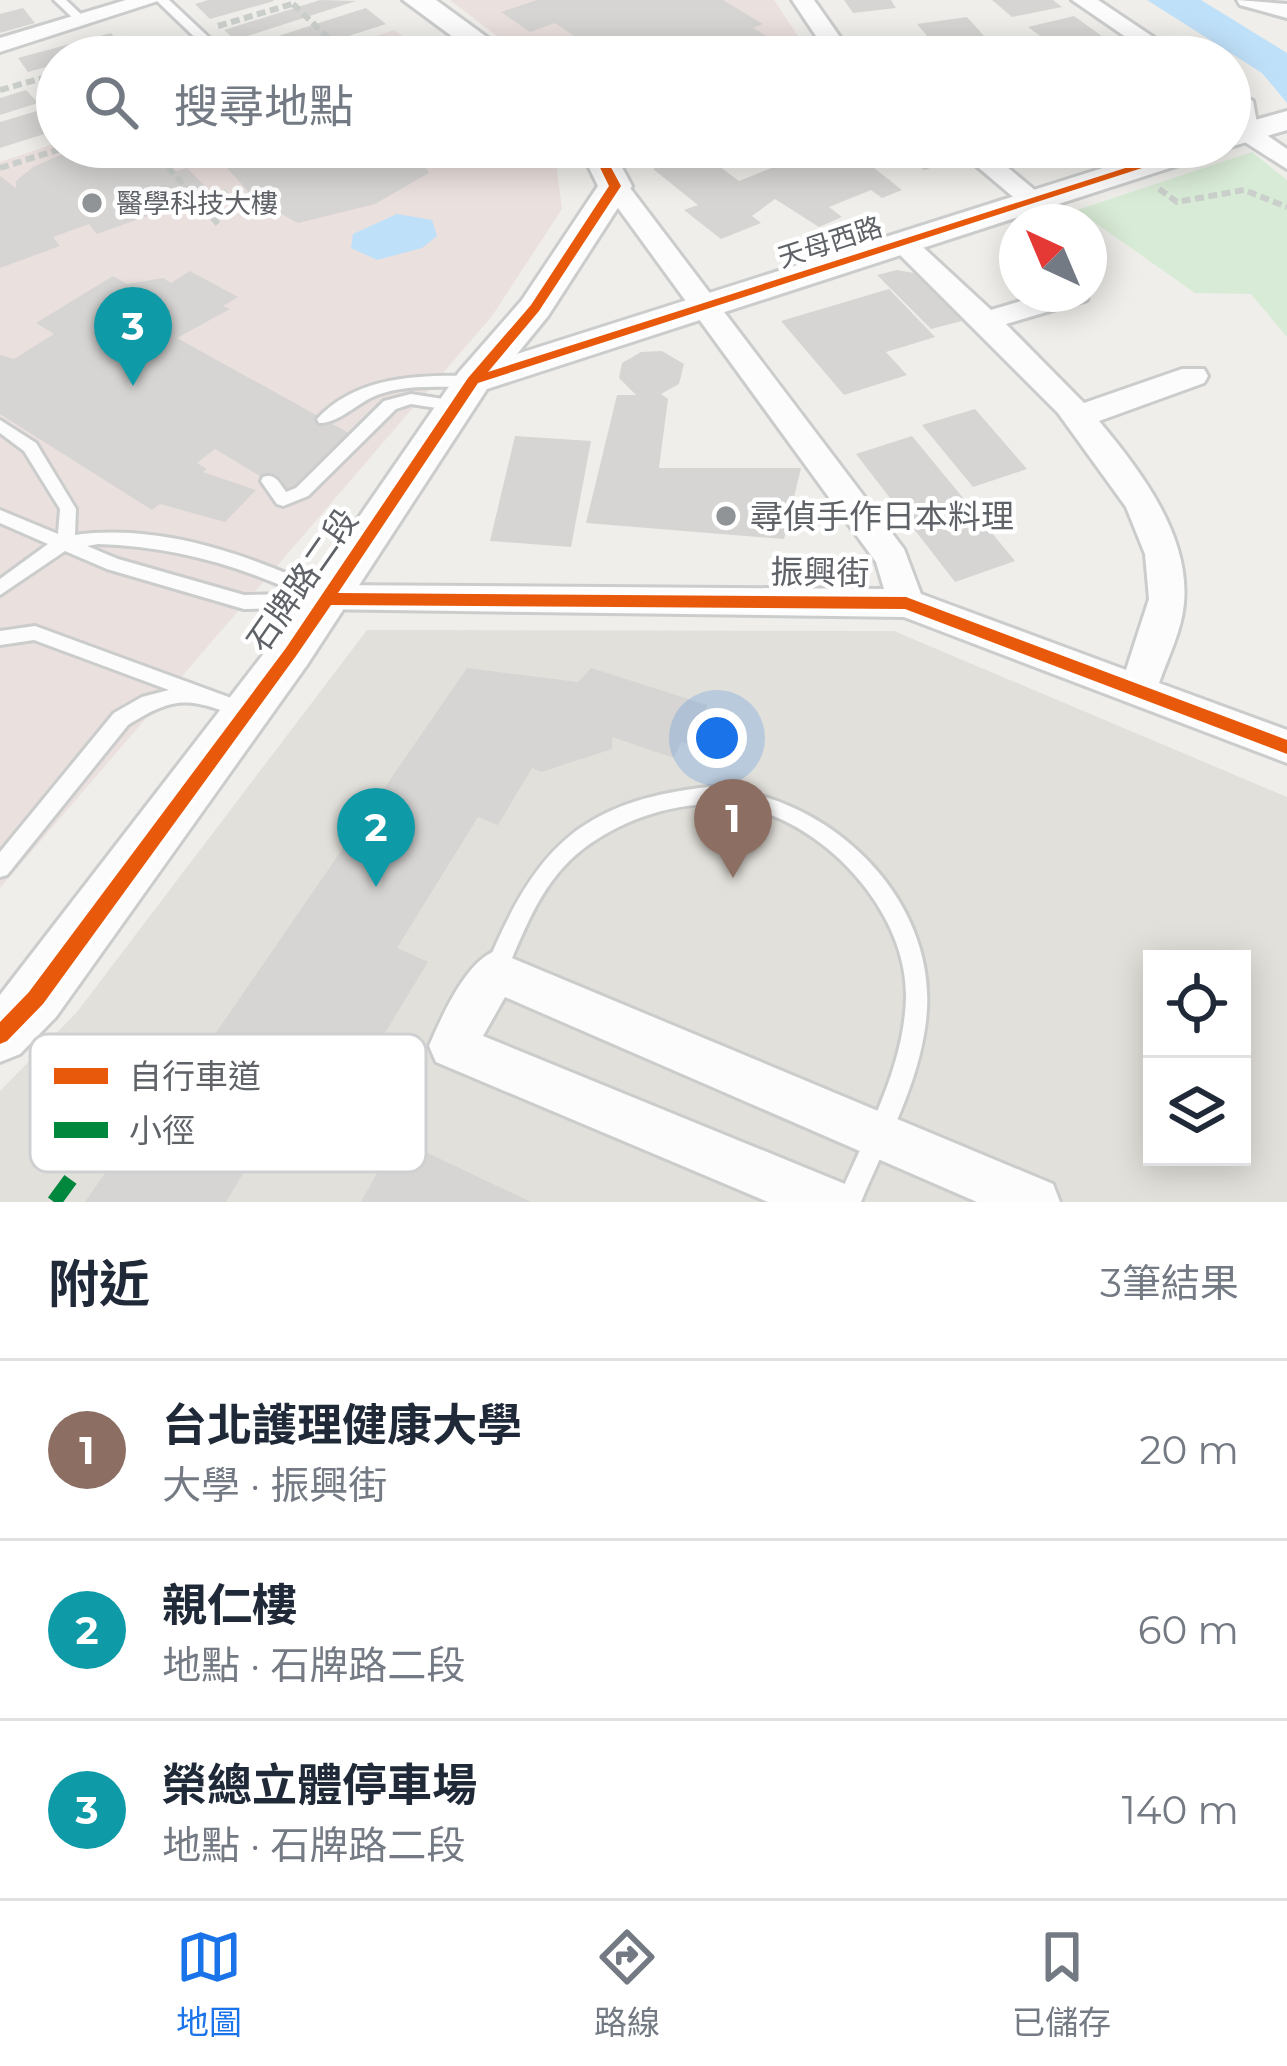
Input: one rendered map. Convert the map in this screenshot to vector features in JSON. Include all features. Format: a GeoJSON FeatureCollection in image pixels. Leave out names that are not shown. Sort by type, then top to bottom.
{"type":"FeatureCollection","features":[{"type":"Feature","properties":{"kind":"street"},"geometry":{"type":"LineString","coordinates":[[0,45],[150,0]]}},
{"type":"Feature","properties":{"kind":"street"},"geometry":{"type":"LineString","coordinates":[[417,0],[469,36]]}},
{"type":"Feature","properties":{"kind":"street"},"geometry":{"type":"LineString","coordinates":[[802,0],[827,36]]}},
{"type":"Feature","properties":{"kind":"street"},"geometry":{"type":"LineString","coordinates":[[1083,0],[1139,36]]}},
{"type":"Feature","properties":{"kind":"street"},"geometry":{"type":"LineString","coordinates":[[1248,0],[1287,11]]}},
{"type":"Feature","properties":{"kind":"street"},"geometry":{"type":"LineString","coordinates":[[1258,129],[1287,161]]}},
{"type":"Feature","properties":{"kind":"street"},"geometry":{"type":"LineString","coordinates":[[606,168],[702,307],[892,558],[906,603]]}},
{"type":"Feature","properties":{"kind":"street"},"geometry":{"type":"LineString","coordinates":[[994,168],[1035,200]]}},
{"type":"Feature","properties":{"kind":"street","name":"天母西路"},"geometry":{"type":"LineString","coordinates":[[465,394],[702,307],[1141,168]]}},
{"type":"Feature","properties":{"kind":"street","name":"石牌路二段"},"geometry":{"type":"LineString","coordinates":[[0,1035],[35,998],[246,711],[465,394],[535,308],[615,186]]}},
{"type":"Feature","properties":{"kind":"street"},"geometry":{"type":"LineString","coordinates":[[903,244],[1080,416],[1148,516],[1162,554],[1167,599],[1138,688]]}},
{"type":"Feature","properties":{"kind":"street"},"geometry":{"type":"LineString","coordinates":[[985,321],[1015,312]]}},
{"type":"Feature","properties":{"kind":"street"},"geometry":{"type":"LineString","coordinates":[[1080,416],[1193,376]]}},
{"type":"Feature","properties":{"kind":"street","name":"振興街"},"geometry":{"type":"LineString","coordinates":[[326,599],[906,603],[1287,747]]}},
{"type":"Feature","properties":{"kind":"street"},"geometry":{"type":"LineString","coordinates":[[827,1202],[452,1046],[496,972],[1035,1202]]}},
{"type":"Feature","properties":{"kind":"lane"},"geometry":{"type":"LineString","coordinates":[[60,0],[81,20]]}},
{"type":"Feature","properties":{"kind":"lane"},"geometry":{"type":"LineString","coordinates":[[162,0],[200,36]]}},
{"type":"Feature","properties":{"kind":"lane"},"geometry":{"type":"LineString","coordinates":[[325,419],[369,388],[404,380],[465,394]]}},
{"type":"Feature","properties":{"kind":"lane"},"geometry":{"type":"LineString","coordinates":[[269,482],[283,500],[302,492],[390,405],[465,394]]}},
{"type":"Feature","properties":{"kind":"lane"},"geometry":{"type":"LineString","coordinates":[[0,425],[30,447],[68,509],[66,543]]}},
{"type":"Feature","properties":{"kind":"lane"},"geometry":{"type":"LineString","coordinates":[[0,516],[112,565],[244,602],[326,599]]}},
{"type":"Feature","properties":{"kind":"lane"},"geometry":{"type":"LineString","coordinates":[[0,588],[66,543],[136,537],[286,578],[326,599]]}},
{"type":"Feature","properties":{"kind":"lane"},"geometry":{"type":"LineString","coordinates":[[0,638],[35,633],[246,711]]}},
{"type":"Feature","properties":{"kind":"lane"},"geometry":{"type":"LineString","coordinates":[[0,868],[121,719],[149,702],[200,692]]}},
{"type":"Feature","properties":{"kind":"lane"},"geometry":{"type":"LineString","coordinates":[[496,972],[513,929],[557,858],[642,805],[755,800],[806,824],[856,863],[892,903],[915,968],[915,1026],[849,1202]]}},
{"type":"Feature","properties":{"kind":"path"},"geometry":{"type":"LineString","coordinates":[[288,0],[326,36]]}},
{"type":"Feature","properties":{"kind":"path"},"geometry":{"type":"LineString","coordinates":[[0,90],[36,80]]}},
{"type":"Feature","properties":{"kind":"path"},"geometry":{"type":"LineString","coordinates":[[0,168],[36,157]]}},
{"type":"Feature","properties":{"kind":"path"},"geometry":{"type":"LineString","coordinates":[[169,168],[218,224]]}},
{"type":"Feature","properties":{"kind":"path"},"geometry":{"type":"LineString","coordinates":[[1132,171],[1177,202],[1244,190],[1287,207]]}},
{"type":"Feature","properties":{"kind":"shaded area"},"geometry":{"type":"Polygon","coordinates":[[[450,0],[774,0],[798,36],[497,36],[450,0]]]}},
{"type":"Feature","properties":{"kind":"shaded area"},"geometry":{"type":"Polygon","coordinates":[[[36,150],[36,168],[557,168],[562,209],[492,316],[0,888],[0,162],[36,150]]]}},
{"type":"Feature","properties":{"kind":"shaded area"},"geometry":{"type":"Polygon","coordinates":[[[367,630],[894,631],[1287,797],[1287,1202],[0,1202],[0,1091],[30,1060],[30,1172],[426,1172],[426,1034],[56,1034],[367,630]]]}},
{"type":"Feature","properties":{"kind":"green space"},"geometry":{"type":"Polygon","coordinates":[[[1252,152],[1287,180],[1287,337],[1251,294],[1195,293],[1107,231],[1107,204],[1095,204],[1204,168],[1251,168],[1252,152]]]}},
{"type":"Feature","properties":{"kind":"water"},"geometry":{"type":"Polygon","coordinates":[[[1147,0],[1201,0],[1287,53],[1287,103],[1251,66],[1251,36],[1204,36],[1147,0]]]}},
{"type":"Feature","properties":{"kind":"water"},"geometry":{"type":"Polygon","coordinates":[[[397,214],[432,220],[437,236],[422,248],[377,260],[351,248],[353,234],[397,214]]]}},
{"type":"Feature","properties":{"kind":"building"},"geometry":{"type":"Polygon","coordinates":[[[320,0],[356,1],[247,36],[231,36],[224,30],[320,0]]]}},
{"type":"Feature","properties":{"kind":"building"},"geometry":{"type":"Polygon","coordinates":[[[537,0],[723,0],[763,24],[753,28],[767,36],[574,36],[555,23],[530,32],[501,12],[537,0]]]}},
{"type":"Feature","properties":{"kind":"building"},"geometry":{"type":"Polygon","coordinates":[[[844,0],[891,0],[896,8],[853,13],[844,0]]]}},
{"type":"Feature","properties":{"kind":"building"},"geometry":{"type":"Polygon","coordinates":[[[992,0],[1053,0],[1062,7],[1012,17],[992,0]]]}},
{"type":"Feature","properties":{"kind":"building"},"geometry":{"type":"Polygon","coordinates":[[[274,1],[210,19],[195,4],[274,1]]]}},
{"type":"Feature","properties":{"kind":"building"},"geometry":{"type":"Polygon","coordinates":[[[23,8],[35,23],[0,33],[0,14],[23,8]]]}},
{"type":"Feature","properties":{"kind":"building"},"geometry":{"type":"Polygon","coordinates":[[[366,8],[386,24],[349,36],[279,36],[366,8]]]}},
{"type":"Feature","properties":{"kind":"building"},"geometry":{"type":"Polygon","coordinates":[[[1074,16],[1102,36],[1040,36],[1028,27],[1074,16]]]}},
{"type":"Feature","properties":{"kind":"building"},"geometry":{"type":"Polygon","coordinates":[[[967,17],[984,36],[927,36],[917,24],[967,17]]]}},
{"type":"Feature","properties":{"kind":"building"},"geometry":{"type":"Polygon","coordinates":[[[36,53],[36,70],[28,72],[18,58],[36,53]]]}},
{"type":"Feature","properties":{"kind":"building"},"geometry":{"type":"Polygon","coordinates":[[[26,90],[36,104],[0,115],[0,98],[26,90]]]}},
{"type":"Feature","properties":{"kind":"building"},"geometry":{"type":"Polygon","coordinates":[[[36,111],[36,137],[0,148],[0,122],[36,111]]]}},
{"type":"Feature","properties":{"kind":"building","name":"醫學科技大樓"},"geometry":{"type":"Polygon","coordinates":[[[33,167],[170,168],[174,172],[187,168],[212,193],[225,189],[233,197],[205,207],[197,198],[97,234],[89,224],[53,237],[60,246],[0,268],[0,176],[16,188],[16,181],[33,167]]]}},
{"type":"Feature","properties":{"kind":"building"},"geometry":{"type":"Polygon","coordinates":[[[227,168],[426,168],[429,173],[375,204],[298,223],[256,200],[227,168]]]}},
{"type":"Feature","properties":{"kind":"building"},"geometry":{"type":"Polygon","coordinates":[[[722,168],[739,181],[772,168],[874,168],[902,190],[882,198],[871,190],[829,207],[842,217],[819,227],[775,199],[752,216],[761,223],[721,239],[684,210],[698,205],[653,169],[722,168]]]}},
{"type":"Feature","properties":{"kind":"building"},"geometry":{"type":"Polygon","coordinates":[[[897,270],[914,273],[962,321],[931,329],[877,275],[897,270]]]}},
{"type":"Feature","properties":{"kind":"building"},"geometry":{"type":"Polygon","coordinates":[[[190,271],[238,297],[223,306],[230,309],[177,338],[356,437],[342,448],[352,454],[315,482],[308,478],[288,493],[215,449],[197,463],[207,469],[203,472],[256,490],[225,522],[160,504],[152,510],[0,414],[0,355],[14,359],[54,334],[36,323],[113,276],[127,284],[163,278],[171,283],[190,271]]]}},
{"type":"Feature","properties":{"kind":"building"},"geometry":{"type":"Polygon","coordinates":[[[889,289],[935,337],[886,352],[907,375],[844,395],[781,321],[889,289]]]}},
{"type":"Feature","properties":{"kind":"building"},"geometry":{"type":"Polygon","coordinates":[[[662,351],[684,364],[679,384],[661,394],[668,399],[659,468],[801,468],[784,539],[586,523],[617,395],[636,395],[619,378],[622,363],[641,352],[662,351]]]}},
{"type":"Feature","properties":{"kind":"building"},"geometry":{"type":"Polygon","coordinates":[[[975,409],[1027,469],[973,487],[922,425],[975,409]]]}},
{"type":"Feature","properties":{"kind":"building"},"geometry":{"type":"Polygon","coordinates":[[[515,436],[591,441],[571,547],[490,541],[515,436]]]}},
{"type":"Feature","properties":{"kind":"building"},"geometry":{"type":"Polygon","coordinates":[[[912,436],[1015,561],[955,582],[856,454],[912,436]]]}},
{"type":"Feature","properties":{"kind":"building"},"geometry":{"type":"Polygon","coordinates":[[[467,668],[578,682],[591,668],[707,705],[700,722],[725,730],[714,753],[681,742],[674,758],[612,737],[612,749],[541,772],[532,768],[498,825],[478,817],[397,948],[428,962],[384,1034],[215,1034],[467,668]]]}},
{"type":"Feature","properties":{"kind":"building"},"geometry":{"type":"Polygon","coordinates":[[[426,1152],[531,1202],[361,1202],[377,1172],[426,1172],[426,1152]]]}},
{"type":"Feature","properties":{"kind":"building"},"geometry":{"type":"Polygon","coordinates":[[[106,1172],[244,1172],[226,1202],[85,1202],[106,1172]]]}},
{"type":"Feature","properties":{"kind":"marked path"},"geometry":{"type":"LineString","coordinates":[[54,1202],[76,1172]]}},
{"type":"Feature","properties":{"kind":"cycle path"},"geometry":{"type":"LineString","coordinates":[[0,1035],[36,998],[291,652],[473,381],[535,308],[615,186],[606,168]]}},
{"type":"Feature","properties":{"kind":"cycle path"},"geometry":{"type":"LineString","coordinates":[[479,379],[1137,168]]}},
{"type":"Feature","properties":{"kind":"cycle path"},"geometry":{"type":"LineString","coordinates":[[327,599],[906,603],[1287,747]]}},
{"type":"Feature","properties":{"kind":"place","name":"醫學科技大樓"},"geometry":{"type":"Point","coordinates":[92,203]}},
{"type":"Feature","properties":{"kind":"place","name":"榮總立體停車場"},"geometry":{"type":"Point","coordinates":[133,386]}},
{"type":"Feature","properties":{"kind":"place","name":"尋偵手作日本料理"},"geometry":{"type":"Point","coordinates":[726,516]}},
{"type":"Feature","properties":{"kind":"place","name":"台北護理健康大學"},"geometry":{"type":"Point","coordinates":[733,878]}},
{"type":"Feature","properties":{"kind":"place","name":"親仁樓"},"geometry":{"type":"Point","coordinates":[376,887]}}]}
